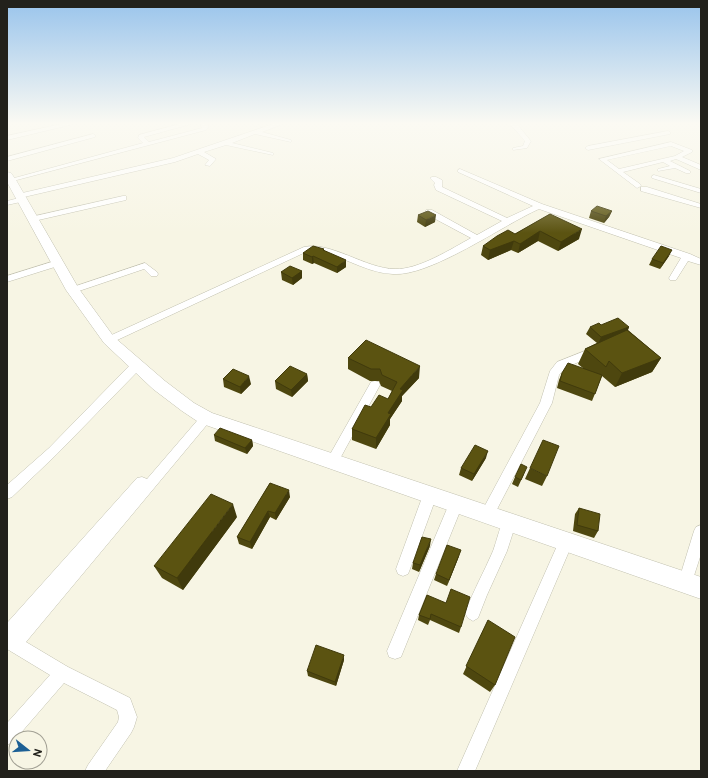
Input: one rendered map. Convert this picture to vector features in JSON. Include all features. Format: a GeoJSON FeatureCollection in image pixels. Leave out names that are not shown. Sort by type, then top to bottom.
{"type":"FeatureCollection","features":[{"type":"Feature","properties":{"kind":"highway"},"geometry":{"type":"LineString","coordinates":[[9,177],[17,199],[34,219],[73,290],[109,340],[158,386],[203,416],[430,496],[701,588]]}},
{"type":"Feature","properties":{"kind":"street"},"geometry":{"type":"LineString","coordinates":[[9,177],[79,160]]}},
{"type":"Feature","properties":{"kind":"street"},"geometry":{"type":"LineString","coordinates":[[17,199],[174,160]]}},
{"type":"Feature","properties":{"kind":"street"},"geometry":{"type":"LineString","coordinates":[[208,164],[212,160]]}},
{"type":"Feature","properties":{"kind":"street"},"geometry":{"type":"LineString","coordinates":[[604,160],[641,187],[701,206]]}},
{"type":"Feature","properties":{"kind":"street"},"geometry":{"type":"LineString","coordinates":[[618,171],[663,160]]}},
{"type":"Feature","properties":{"kind":"street"},"geometry":{"type":"LineString","coordinates":[[665,160],[688,172],[678,174]]}},
{"type":"Feature","properties":{"kind":"street"},"geometry":{"type":"LineString","coordinates":[[684,160],[701,168]]}},
{"type":"Feature","properties":{"kind":"street"},"geometry":{"type":"LineString","coordinates":[[630,180],[644,165]]}},
{"type":"Feature","properties":{"kind":"street"},"geometry":{"type":"LineString","coordinates":[[660,170],[676,166]]}},
{"type":"Feature","properties":{"kind":"street"},"geometry":{"type":"LineString","coordinates":[[460,171],[539,206],[701,262]]}},
{"type":"Feature","properties":{"kind":"street"},"geometry":{"type":"LineString","coordinates":[[654,177],[701,191]]}},
{"type":"Feature","properties":{"kind":"street"},"geometry":{"type":"LineString","coordinates":[[434,178],[439,182],[439,188],[508,221]]}},
{"type":"Feature","properties":{"kind":"street"},"geometry":{"type":"LineString","coordinates":[[34,219],[123,198]]}},
{"type":"Feature","properties":{"kind":"street"},"geometry":{"type":"LineString","coordinates":[[109,340],[307,249],[318,249],[368,267],[394,272],[415,269],[443,257],[508,221],[539,206]]}},
{"type":"Feature","properties":{"kind":"street"},"geometry":{"type":"LineString","coordinates":[[429,212],[478,238]]}},
{"type":"Feature","properties":{"kind":"street"},"geometry":{"type":"LineString","coordinates":[[673,278],[686,256]]}},
{"type":"Feature","properties":{"kind":"street"},"geometry":{"type":"LineString","coordinates":[[7,279],[58,263]]}},
{"type":"Feature","properties":{"kind":"street"},"geometry":{"type":"LineString","coordinates":[[73,290],[145,266],[154,274]]}},
{"type":"Feature","properties":{"kind":"street"},"geometry":{"type":"LineString","coordinates":[[487,515],[546,403],[554,374],[561,365],[607,346]]}},
{"type":"Feature","properties":{"kind":"street"},"geometry":{"type":"LineString","coordinates":[[7,493],[53,451],[136,366]]}},
{"type":"Feature","properties":{"kind":"street"},"geometry":{"type":"LineString","coordinates":[[332,462],[375,385]]}},
{"type":"Feature","properties":{"kind":"street"},"geometry":{"type":"LineString","coordinates":[[94,771],[125,727],[128,712],[124,704],[62,673],[9,640],[203,416]]}},
{"type":"Feature","properties":{"kind":"street"},"geometry":{"type":"LineString","coordinates":[[403,570],[430,496]]}},
{"type":"Feature","properties":{"kind":"street"},"geometry":{"type":"LineString","coordinates":[[395,651],[456,504]]}},
{"type":"Feature","properties":{"kind":"street"},"geometry":{"type":"LineString","coordinates":[[473,613],[480,593],[500,551],[509,523]]}},
{"type":"Feature","properties":{"kind":"street"},"geometry":{"type":"LineString","coordinates":[[685,583],[701,531]]}},
{"type":"Feature","properties":{"kind":"street"},"geometry":{"type":"LineString","coordinates":[[466,771],[566,542]]}},
{"type":"Feature","properties":{"kind":"street"},"geometry":{"type":"LineString","coordinates":[[7,736],[62,673]]}},
{"type":"Feature","properties":{"kind":"building"},"geometry":{"type":"Polygon","coordinates":[[[597,206],[612,211],[606,216],[591,211],[597,206]]]}},
{"type":"Feature","properties":{"kind":"building"},"geometry":{"type":"Polygon","coordinates":[[[428,211],[436,215],[426,220],[418,215],[428,211]]]}},
{"type":"Feature","properties":{"kind":"building"},"geometry":{"type":"Polygon","coordinates":[[[550,214],[582,229],[561,242],[540,231],[520,244],[514,241],[490,250],[483,246],[508,230],[515,234],[550,214]]]}},
{"type":"Feature","properties":{"kind":"building"},"geometry":{"type":"Polygon","coordinates":[[[313,246],[324,249],[323,250],[346,260],[337,267],[303,253],[313,246]]]}},
{"type":"Feature","properties":{"kind":"building"},"geometry":{"type":"Polygon","coordinates":[[[661,246],[672,250],[663,263],[652,259],[661,246]]]}},
{"type":"Feature","properties":{"kind":"building"},"geometry":{"type":"Polygon","coordinates":[[[290,266],[302,271],[292,278],[281,272],[290,266]]]}},
{"type":"Feature","properties":{"kind":"building"},"geometry":{"type":"Polygon","coordinates":[[[618,318],[629,327],[601,337],[590,327],[599,323],[601,325],[618,318]]]}},
{"type":"Feature","properties":{"kind":"building"},"geometry":{"type":"Polygon","coordinates":[[[627,330],[661,358],[622,373],[609,361],[606,367],[585,349],[627,330]]]}},
{"type":"Feature","properties":{"kind":"building"},"geometry":{"type":"Polygon","coordinates":[[[366,340],[420,366],[400,389],[403,390],[388,413],[391,414],[376,438],[352,429],[365,405],[371,407],[379,395],[388,399],[397,382],[382,375],[380,369],[371,369],[348,358],[366,340]]]}},
{"type":"Feature","properties":{"kind":"building"},"geometry":{"type":"Polygon","coordinates":[[[568,363],[602,375],[595,394],[560,381],[562,373],[568,363]]]}},
{"type":"Feature","properties":{"kind":"building"},"geometry":{"type":"Polygon","coordinates":[[[290,366],[307,374],[291,390],[275,381],[290,366]]]}},
{"type":"Feature","properties":{"kind":"building"},"geometry":{"type":"Polygon","coordinates":[[[233,369],[249,376],[240,387],[223,379],[233,369]]]}},
{"type":"Feature","properties":{"kind":"building"},"geometry":{"type":"Polygon","coordinates":[[[220,428],[252,440],[245,448],[214,435],[220,428]]]}},
{"type":"Feature","properties":{"kind":"building"},"geometry":{"type":"Polygon","coordinates":[[[543,440],[559,446],[547,476],[530,468],[543,440]]]}},
{"type":"Feature","properties":{"kind":"building"},"geometry":{"type":"Polygon","coordinates":[[[475,445],[488,451],[474,474],[461,468],[475,445]]]}},
{"type":"Feature","properties":{"kind":"building"},"geometry":{"type":"Polygon","coordinates":[[[521,464],[527,467],[521,480],[515,477],[521,464]]]}},
{"type":"Feature","properties":{"kind":"building"},"geometry":{"type":"Polygon","coordinates":[[[270,483],[289,490],[275,513],[268,511],[250,542],[237,537],[270,483]]]}},
{"type":"Feature","properties":{"kind":"building"},"geometry":{"type":"Polygon","coordinates":[[[211,494],[233,504],[177,578],[154,566],[211,494]]]}},
{"type":"Feature","properties":{"kind":"building"},"geometry":{"type":"Polygon","coordinates":[[[579,508],[600,514],[598,531],[577,525],[579,508]]]}},
{"type":"Feature","properties":{"kind":"building"},"geometry":{"type":"Polygon","coordinates":[[[422,537],[431,539],[420,565],[413,563],[422,537]]]}},
{"type":"Feature","properties":{"kind":"building"},"geometry":{"type":"Polygon","coordinates":[[[447,545],[461,550],[449,580],[436,574],[447,545]]]}},
{"type":"Feature","properties":{"kind":"building"},"geometry":{"type":"Polygon","coordinates":[[[451,589],[470,597],[461,627],[431,614],[430,619],[419,615],[427,595],[446,603],[451,589]]]}},
{"type":"Feature","properties":{"kind":"building"},"geometry":{"type":"Polygon","coordinates":[[[488,620],[515,637],[495,685],[466,666],[488,620]]]}},
{"type":"Feature","properties":{"kind":"building"},"geometry":{"type":"Polygon","coordinates":[[[316,645],[344,655],[335,682],[307,671],[316,645]]]}}]}
